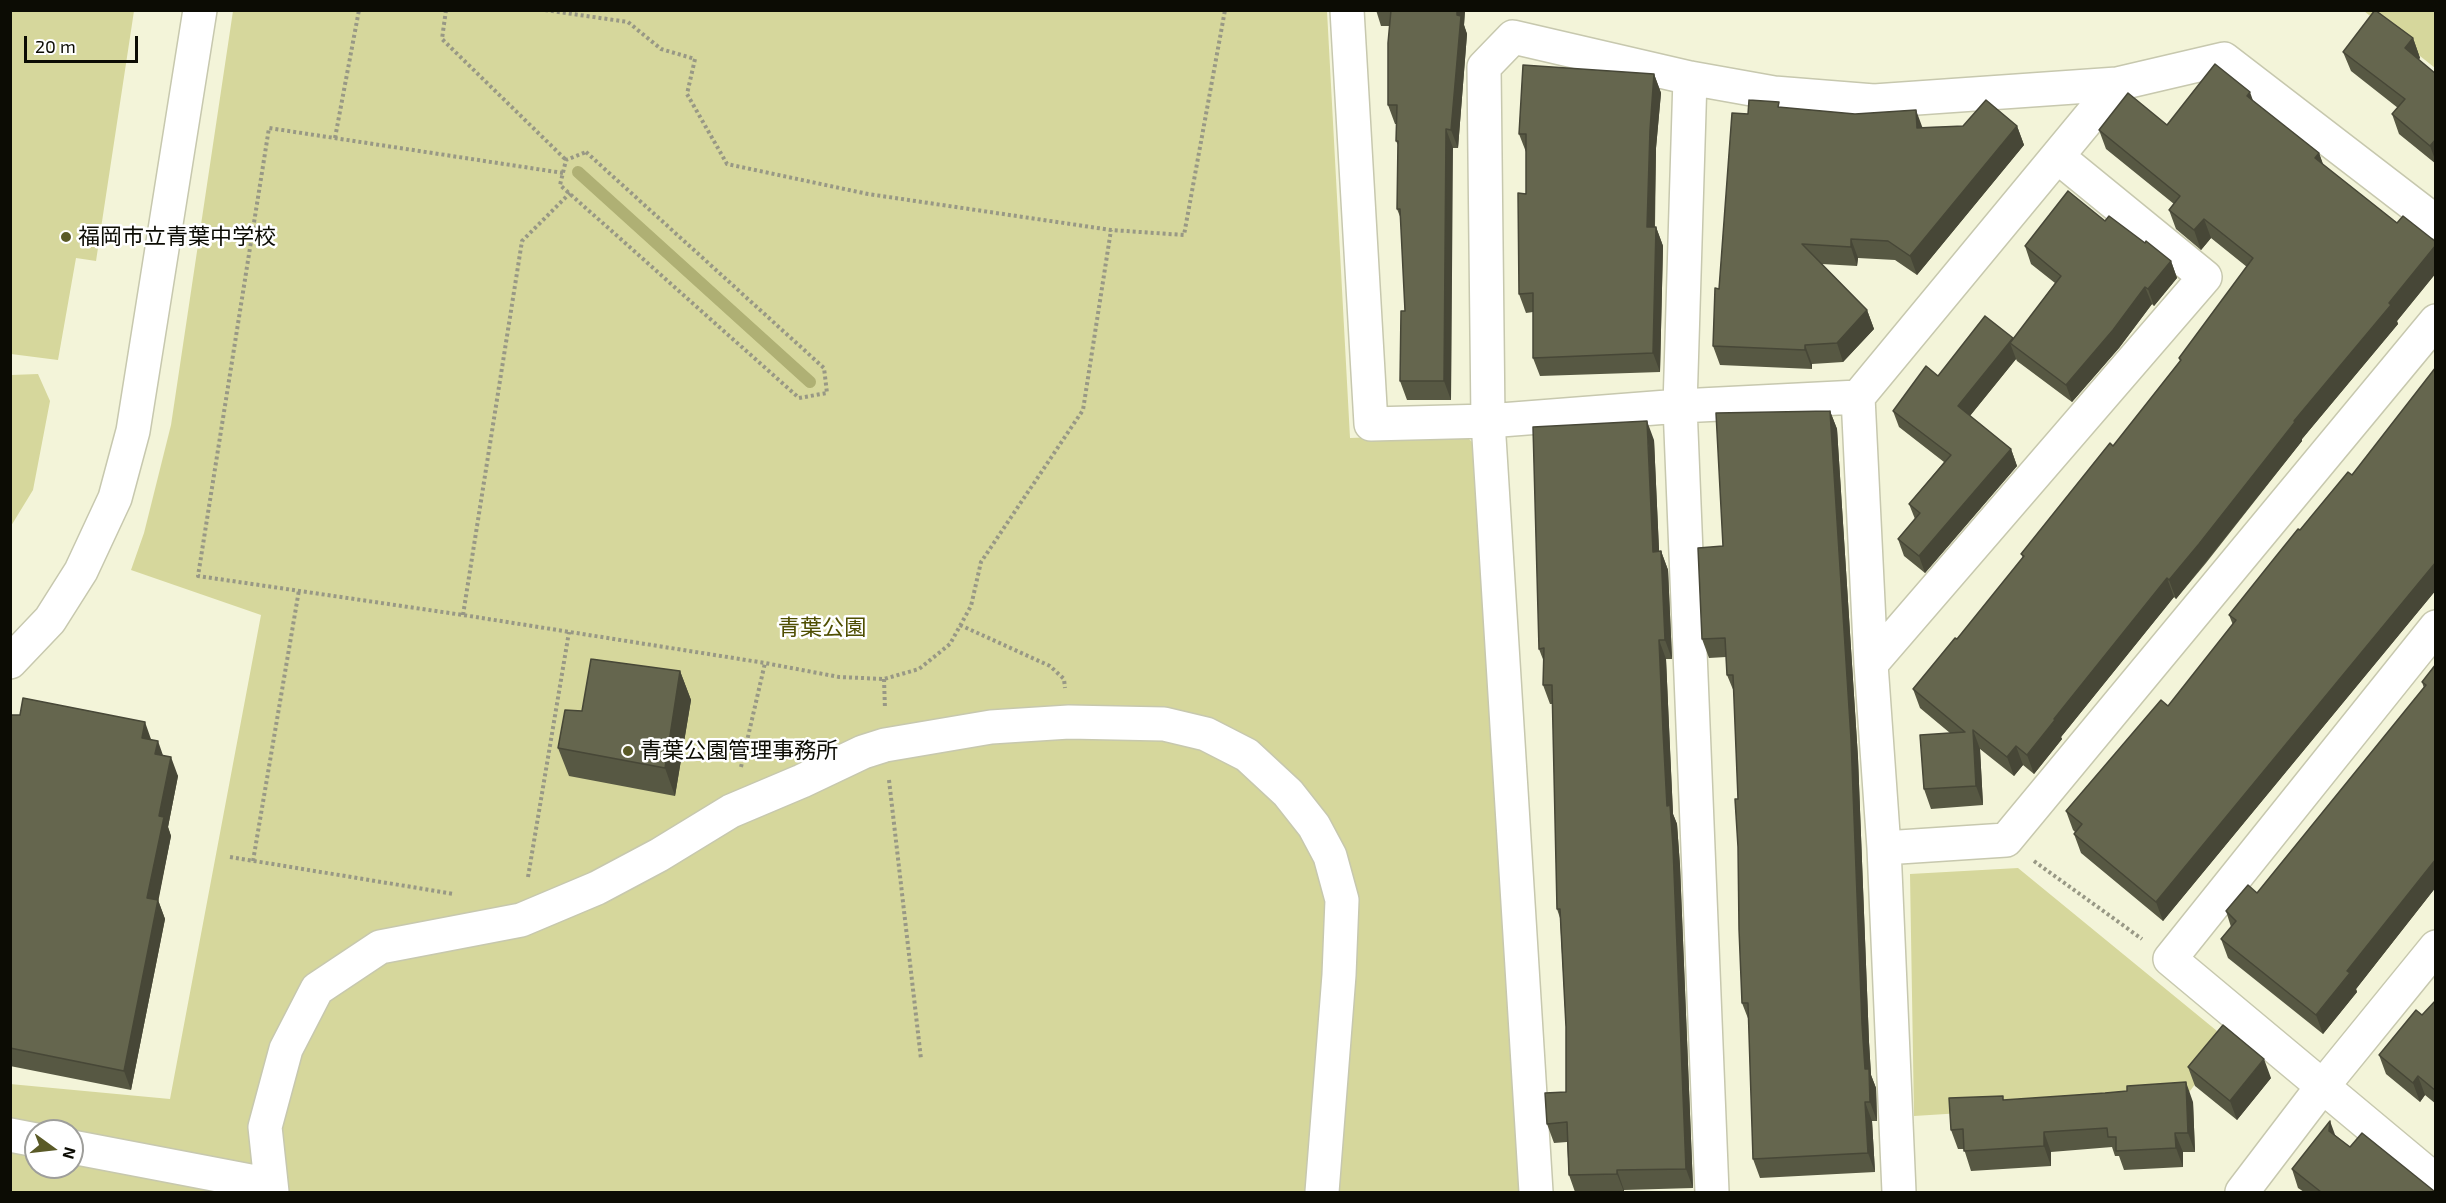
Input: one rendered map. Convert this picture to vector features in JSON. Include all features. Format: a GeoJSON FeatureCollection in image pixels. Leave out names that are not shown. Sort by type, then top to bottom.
{"type":"FeatureCollection","features":[{"type":"Feature","properties":{"kind":"street"},"geometry":{"type":"LineString","coordinates":[[10,662],[50,620],[81,571],[115,498],[133,431],[200,10]]}},
{"type":"Feature","properties":{"kind":"street"},"geometry":{"type":"LineString","coordinates":[[1347,10],[1371,424],[1488,421],[1680,406],[1858,397]]}},
{"type":"Feature","properties":{"kind":"street"},"geometry":{"type":"LineString","coordinates":[[1536,1192],[1488,421],[1484,68],[1513,37],[1690,78],[1774,93],[1874,101],[2117,84],[2224,59],[2436,222]]}},
{"type":"Feature","properties":{"kind":"street"},"geometry":{"type":"LineString","coordinates":[[1690,78],[1680,406],[1712,1192]]}},
{"type":"Feature","properties":{"kind":"street"},"geometry":{"type":"LineString","coordinates":[[1899,1192],[1884,848],[1870,664],[1858,397],[2117,84]]}},
{"type":"Feature","properties":{"kind":"street"},"geometry":{"type":"LineString","coordinates":[[1870,664],[2205,277],[2058,157]]}},
{"type":"Feature","properties":{"kind":"street"},"geometry":{"type":"LineString","coordinates":[[1884,848],[2006,840],[2436,321]]}},
{"type":"Feature","properties":{"kind":"street"},"geometry":{"type":"LineString","coordinates":[[2436,627],[2170,959],[2436,1181]]}},
{"type":"Feature","properties":{"kind":"street"},"geometry":{"type":"LineString","coordinates":[[84,1150],[272,1189],[265,1127],[285,1049],[317,989],[380,947],[521,920],[597,888],[659,855],[731,811],[802,782],[863,752],[885,745],[992,727],[1069,722],[1164,724],[1206,734],[1247,755],[1288,793],[1314,826],[1330,856],[1342,900],[1339,975],[1322,1192]]}},
{"type":"Feature","properties":{"kind":"street"},"geometry":{"type":"LineString","coordinates":[[2242,1192],[2322,1087],[2436,947]]}},
{"type":"Feature","properties":{"kind":"path"},"geometry":{"type":"LineString","coordinates":[[335,138],[358,10]]}},
{"type":"Feature","properties":{"kind":"path"},"geometry":{"type":"LineString","coordinates":[[446,10],[442,39],[566,159]]}},
{"type":"Feature","properties":{"kind":"path"},"geometry":{"type":"LineString","coordinates":[[545,10],[628,22],[661,49],[695,59],[687,94],[727,165],[868,194],[1111,230],[1184,235],[1225,10]]}},
{"type":"Feature","properties":{"kind":"path"},"geometry":{"type":"LineString","coordinates":[[563,173],[269,128],[198,576],[463,615],[839,677],[884,679],[919,669],[950,644],[971,606],[981,562],[1083,410],[1111,230]]}},
{"type":"Feature","properties":{"kind":"path"},"geometry":{"type":"LineString","coordinates":[[586,152],[824,368],[827,393],[799,398],[560,185],[566,159],[586,152]]}},
{"type":"Feature","properties":{"kind":"path"},"geometry":{"type":"LineString","coordinates":[[463,615],[522,241],[570,193]]}},
{"type":"Feature","properties":{"kind":"path"},"geometry":{"type":"LineString","coordinates":[[253,861],[299,590]]}},
{"type":"Feature","properties":{"kind":"path"},"geometry":{"type":"LineString","coordinates":[[960,625],[1050,666],[1064,679],[1069,722]]}},
{"type":"Feature","properties":{"kind":"path"},"geometry":{"type":"LineString","coordinates":[[521,920],[569,632]]}},
{"type":"Feature","properties":{"kind":"path"},"geometry":{"type":"LineString","coordinates":[[751,724],[765,663]]}},
{"type":"Feature","properties":{"kind":"path"},"geometry":{"type":"LineString","coordinates":[[885,745],[921,1059]]}},
{"type":"Feature","properties":{"kind":"path"},"geometry":{"type":"LineString","coordinates":[[2006,840],[2170,959]]}},
{"type":"Feature","properties":{"kind":"path"},"geometry":{"type":"LineString","coordinates":[[230,857],[464,896]]}},
{"type":"Feature","properties":{"kind":"green space"},"geometry":{"type":"Polygon","coordinates":[[[11,10],[134,11],[96,261],[76,258],[58,360],[11,354],[11,10]]]}},
{"type":"Feature","properties":{"kind":"green space","name":"青葉公園"},"geometry":{"type":"Polygon","coordinates":[[[233,11],[1327,11],[1350,438],[1464,434],[1482,452],[1522,1192],[11,1192],[10,1084],[170,1099],[261,615],[131,570],[144,533],[171,425],[233,11]]]}},
{"type":"Feature","properties":{"kind":"green space"},"geometry":{"type":"Polygon","coordinates":[[[2364,11],[2435,11],[2435,68],[2364,11]]]}},
{"type":"Feature","properties":{"kind":"green space"},"geometry":{"type":"Polygon","coordinates":[[[38,374],[50,401],[33,490],[11,526],[11,375],[38,374]]]}},
{"type":"Feature","properties":{"kind":"green space"},"geometry":{"type":"Polygon","coordinates":[[[2018,868],[2228,1040],[2184,1099],[1914,1116],[1910,874],[2018,868]]]}},
{"type":"Feature","properties":{"kind":"building"},"geometry":{"type":"Polygon","coordinates":[[[1391,10],[1457,10],[1457,15],[1461,16],[1451,130],[1446,129],[1444,381],[1400,381],[1401,311],[1405,311],[1400,209],[1397,209],[1397,105],[1388,105],[1388,43],[1391,10]]]}},
{"type":"Feature","properties":{"kind":"building"},"geometry":{"type":"Polygon","coordinates":[[[2375,10],[2413,38],[2405,48],[2436,74],[2436,139],[2430,146],[2392,114],[2405,99],[2343,52],[2375,10]]]}},
{"type":"Feature","properties":{"kind":"building"},"geometry":{"type":"Polygon","coordinates":[[[2215,64],[2250,92],[2247,96],[2319,153],[2315,158],[2397,223],[2403,216],[2436,242],[2436,245],[2389,303],[2391,305],[2294,421],[2199,544],[2169,580],[2167,578],[2027,755],[2016,746],[2007,757],[1973,730],[1976,786],[1924,789],[1920,735],[1965,732],[1913,689],[2024,556],[2021,554],[2110,443],[2113,446],[2181,360],[2179,358],[2253,258],[2204,219],[2194,230],[2169,210],[2180,196],[2099,130],[2128,93],[2167,125],[2215,64]]]}},
{"type":"Feature","properties":{"kind":"building"},"geometry":{"type":"Polygon","coordinates":[[[1523,65],[1654,74],[1647,227],[1656,227],[1653,353],[1533,358],[1533,293],[1519,294],[1518,193],[1526,194],[1526,134],[1519,134],[1523,65]]]}},
{"type":"Feature","properties":{"kind":"building"},"geometry":{"type":"Polygon","coordinates":[[[1749,100],[1779,102],[1778,107],[1855,114],[1916,110],[1917,128],[1963,126],[1986,100],[2017,126],[1910,256],[1888,241],[1851,239],[1851,247],[1802,244],[1867,310],[1837,343],[1805,345],[1805,350],[1713,346],[1715,288],[1719,289],[1732,113],[1748,114],[1749,100]]]}},
{"type":"Feature","properties":{"kind":"building"},"geometry":{"type":"Polygon","coordinates":[[[2068,191],[2105,221],[2109,216],[2171,261],[2148,289],[2145,287],[2113,330],[2066,385],[2010,343],[2061,276],[2025,246],[2068,191]]]}},
{"type":"Feature","properties":{"kind":"building"},"geometry":{"type":"Polygon","coordinates":[[[1985,316],[2013,338],[1958,406],[2011,449],[1919,556],[1898,539],[1920,513],[1909,504],[1951,455],[1893,411],[1926,366],[1938,376],[1985,316]]]}},
{"type":"Feature","properties":{"kind":"building"},"geometry":{"type":"Polygon","coordinates":[[[2436,367],[2436,562],[2156,902],[2074,834],[2082,824],[2066,811],[2161,700],[2168,706],[2236,620],[2229,615],[2298,529],[2300,530],[2348,472],[2352,475],[2436,367]]]}},
{"type":"Feature","properties":{"kind":"building"},"geometry":{"type":"Polygon","coordinates":[[[1830,411],[1851,739],[1862,1024],[1865,1069],[1869,1069],[1870,1102],[1865,1102],[1868,1153],[1753,1159],[1748,1003],[1742,1003],[1733,675],[1727,675],[1725,638],[1702,639],[1698,548],[1723,546],[1716,413],[1830,411]]]}},
{"type":"Feature","properties":{"kind":"building"},"geometry":{"type":"Polygon","coordinates":[[[1647,421],[1653,552],[1661,551],[1665,640],[1659,640],[1667,806],[1670,805],[1673,847],[1686,1169],[1617,1170],[1617,1174],[1569,1175],[1567,1122],[1547,1124],[1545,1093],[1566,1092],[1566,1027],[1560,909],[1557,909],[1552,685],[1543,685],[1544,648],[1539,649],[1533,427],[1647,421]]]}},
{"type":"Feature","properties":{"kind":"building"},"geometry":{"type":"Polygon","coordinates":[[[591,659],[680,671],[665,768],[558,748],[565,710],[582,711],[591,659]]]}},
{"type":"Feature","properties":{"kind":"building"},"geometry":{"type":"Polygon","coordinates":[[[2436,664],[2436,859],[2347,971],[2350,973],[2316,1015],[2221,939],[2236,921],[2226,911],[2248,885],[2257,893],[2426,685],[2422,682],[2436,664]]]}},
{"type":"Feature","properties":{"kind":"building"},"geometry":{"type":"Polygon","coordinates":[[[23,698],[145,722],[142,738],[158,741],[155,754],[171,757],[159,816],[164,817],[147,898],[158,900],[124,1071],[10,1048],[10,715],[20,715],[23,698]]]}},
{"type":"Feature","properties":{"kind":"building"},"geometry":{"type":"Polygon","coordinates":[[[2436,1000],[2436,1091],[2418,1076],[2413,1083],[2379,1055],[2416,1010],[2422,1015],[2436,1000]]]}},
{"type":"Feature","properties":{"kind":"building"},"geometry":{"type":"Polygon","coordinates":[[[2223,1025],[2264,1059],[2230,1101],[2188,1067],[2223,1025]]]}},
{"type":"Feature","properties":{"kind":"building"},"geometry":{"type":"Polygon","coordinates":[[[2186,1082],[2188,1133],[2175,1133],[2176,1148],[2116,1151],[2116,1137],[2108,1137],[2107,1128],[2044,1132],[2044,1146],[1964,1151],[1963,1129],[1951,1130],[1949,1098],[2003,1096],[2003,1100],[2127,1091],[2127,1086],[2186,1082]]]}},
{"type":"Feature","properties":{"kind":"building"},"geometry":{"type":"Polygon","coordinates":[[[2330,1121],[2329,1131],[2350,1147],[2362,1133],[2434,1191],[2321,1192],[2292,1169],[2330,1121]]]}},
{"type":"Feature","properties":{"kind":"waterway"},"geometry":{"type":"LineString","coordinates":[[578,172],[810,382]]}},
{"type":"Feature","properties":{"kind":"place","name":"福岡市立青葉中学校"},"geometry":{"type":"Point","coordinates":[66,237]}},
{"type":"Feature","properties":{"kind":"place","name":"青葉公園管理事務所"},"geometry":{"type":"Point","coordinates":[628,751]}}]}
